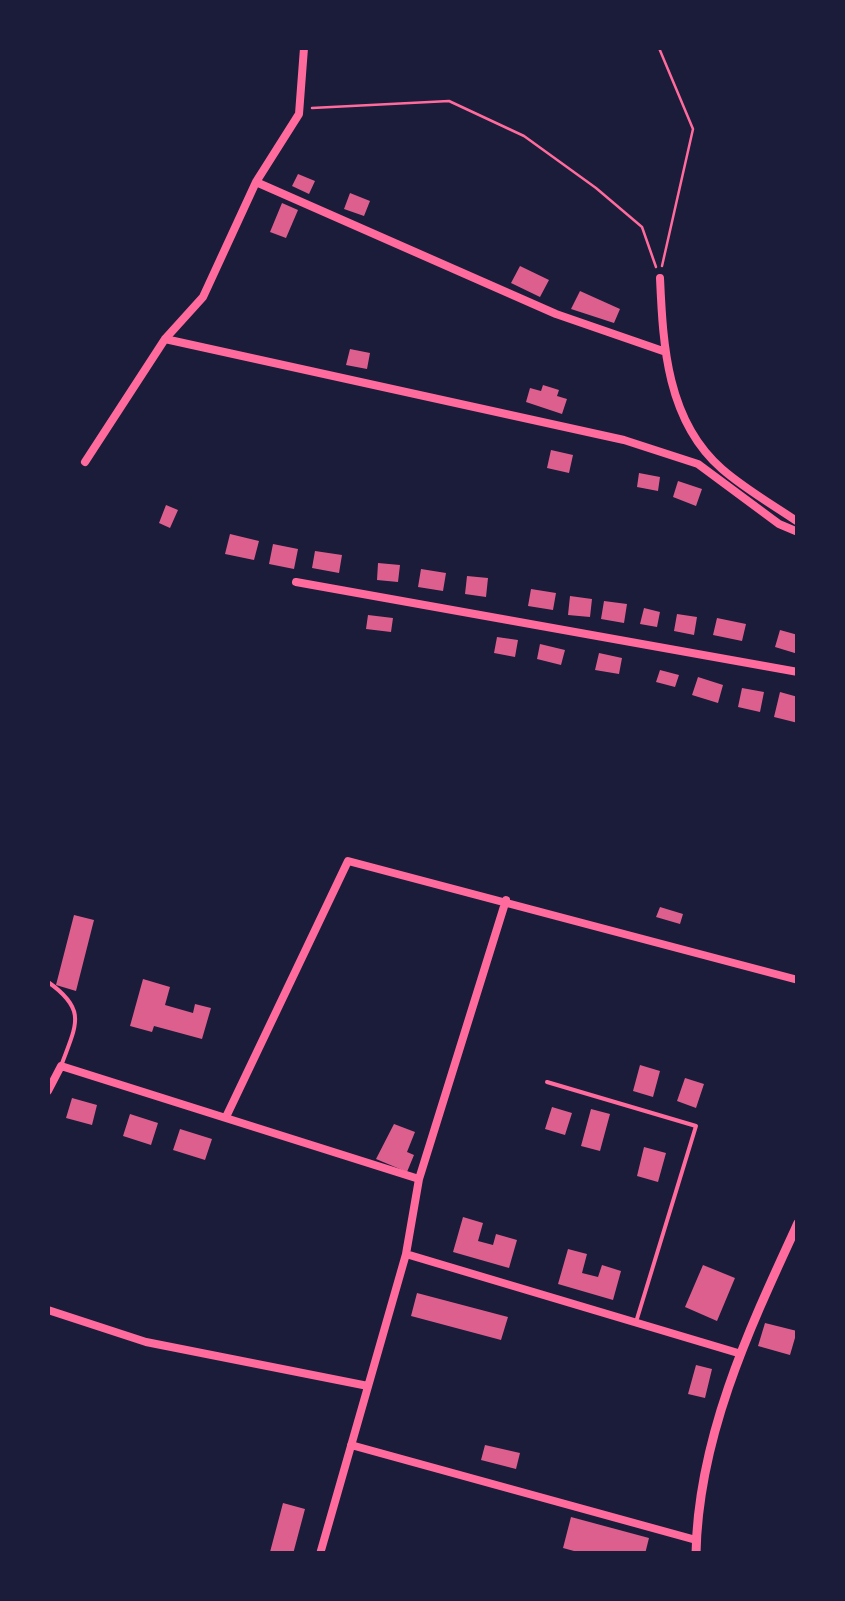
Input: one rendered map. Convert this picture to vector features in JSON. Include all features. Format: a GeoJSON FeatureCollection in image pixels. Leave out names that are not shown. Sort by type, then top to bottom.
{"type":"FeatureCollection","features":[{"type":"Feature","properties":{"kind":"street"},"geometry":{"type":"LineString","coordinates":[[85,462],[164,339],[204,297],[256,182],[299,114],[304,48]]}},
{"type":"Feature","properties":{"kind":"street"},"geometry":{"type":"LineString","coordinates":[[256,182],[556,314],[663,351]]}},
{"type":"Feature","properties":{"kind":"street"},"geometry":{"type":"LineString","coordinates":[[660,278],[663,351],[680,410],[696,439],[721,468],[798,522]]}},
{"type":"Feature","properties":{"kind":"street"},"geometry":{"type":"LineString","coordinates":[[164,339],[624,440],[698,464],[779,524],[798,532]]}},
{"type":"Feature","properties":{"kind":"street"},"geometry":{"type":"LineString","coordinates":[[296,582],[798,672]]}},
{"type":"Feature","properties":{"kind":"street"},"geometry":{"type":"LineString","coordinates":[[226,1117],[348,861],[798,980]]}},
{"type":"Feature","properties":{"kind":"street"},"geometry":{"type":"LineString","coordinates":[[320,1554],[406,1254],[419,1179],[506,900]]}},
{"type":"Feature","properties":{"kind":"street"},"geometry":{"type":"LineString","coordinates":[[48,1091],[61,1066],[419,1179]]}},
{"type":"Feature","properties":{"kind":"street"},"geometry":{"type":"LineString","coordinates":[[696,1554],[697,1508],[738,1353],[798,1223]]}},
{"type":"Feature","properties":{"kind":"street"},"geometry":{"type":"LineString","coordinates":[[406,1254],[738,1353]]}},
{"type":"Feature","properties":{"kind":"street"},"geometry":{"type":"LineString","coordinates":[[48,1310],[146,1342],[368,1386]]}},
{"type":"Feature","properties":{"kind":"street"},"geometry":{"type":"LineString","coordinates":[[351,1445],[696,1540]]}},
{"type":"Feature","properties":{"kind":"lane"},"geometry":{"type":"LineString","coordinates":[[48,982],[70,997],[75,1009],[76,1027],[61,1066]]}},
{"type":"Feature","properties":{"kind":"lane"},"geometry":{"type":"LineString","coordinates":[[547,1082],[696,1126],[636,1322]]}},
{"type":"Feature","properties":{"kind":"path"},"geometry":{"type":"LineString","coordinates":[[660,48],[693,129],[660,278]]}},
{"type":"Feature","properties":{"kind":"path"},"geometry":{"type":"LineString","coordinates":[[299,114],[319,106],[372,107],[411,100],[449,101],[524,136],[631,218],[642,228],[660,278]]}},
{"type":"Feature","properties":{"kind":"building"},"geometry":{"type":"Polygon","coordinates":[[[298,174],[315,181],[309,194],[292,186],[298,174]]]}},
{"type":"Feature","properties":{"kind":"building"},"geometry":{"type":"Polygon","coordinates":[[[350,193],[370,201],[364,216],[344,209],[350,193]]]}},
{"type":"Feature","properties":{"kind":"building"},"geometry":{"type":"Polygon","coordinates":[[[282,203],[298,210],[286,238],[270,232],[282,203]]]}},
{"type":"Feature","properties":{"kind":"building"},"geometry":{"type":"Polygon","coordinates":[[[520,266],[549,280],[540,297],[511,283],[520,266]]]}},
{"type":"Feature","properties":{"kind":"building"},"geometry":{"type":"Polygon","coordinates":[[[580,291],[620,309],[614,323],[571,309],[580,291]]]}},
{"type":"Feature","properties":{"kind":"building"},"geometry":{"type":"Polygon","coordinates":[[[350,349],[370,353],[367,369],[346,365],[350,349]]]}},
{"type":"Feature","properties":{"kind":"building"},"geometry":{"type":"Polygon","coordinates":[[[543,385],[559,390],[557,396],[567,399],[562,414],[526,402],[530,388],[541,391],[543,385]]]}},
{"type":"Feature","properties":{"kind":"building"},"geometry":{"type":"Polygon","coordinates":[[[551,450],[573,455],[569,473],[547,468],[551,450]]]}},
{"type":"Feature","properties":{"kind":"building"},"geometry":{"type":"Polygon","coordinates":[[[639,473],[660,477],[658,491],[637,487],[639,473]]]}},
{"type":"Feature","properties":{"kind":"building"},"geometry":{"type":"Polygon","coordinates":[[[678,481],[702,489],[696,506],[673,497],[678,481]]]}},
{"type":"Feature","properties":{"kind":"building"},"geometry":{"type":"Polygon","coordinates":[[[166,505],[178,510],[170,528],[159,523],[166,505]]]}},
{"type":"Feature","properties":{"kind":"building"},"geometry":{"type":"Polygon","coordinates":[[[230,534],[259,541],[254,560],[225,554],[230,534]]]}},
{"type":"Feature","properties":{"kind":"building"},"geometry":{"type":"Polygon","coordinates":[[[273,544],[298,549],[294,569],[269,564],[273,544]]]}},
{"type":"Feature","properties":{"kind":"building"},"geometry":{"type":"Polygon","coordinates":[[[315,551],[342,555],[339,573],[312,568],[315,551]]]}},
{"type":"Feature","properties":{"kind":"building"},"geometry":{"type":"Polygon","coordinates":[[[378,563],[400,565],[398,582],[377,580],[378,563]]]}},
{"type":"Feature","properties":{"kind":"building"},"geometry":{"type":"Polygon","coordinates":[[[421,569],[446,573],[443,591],[418,587],[421,569]]]}},
{"type":"Feature","properties":{"kind":"building"},"geometry":{"type":"Polygon","coordinates":[[[467,576],[488,578],[486,597],[465,594],[467,576]]]}},
{"type":"Feature","properties":{"kind":"building"},"geometry":{"type":"Polygon","coordinates":[[[531,589],[556,593],[553,610],[528,606],[531,589]]]}},
{"type":"Feature","properties":{"kind":"building"},"geometry":{"type":"Polygon","coordinates":[[[570,596],[592,599],[590,617],[568,615],[570,596]]]}},
{"type":"Feature","properties":{"kind":"building"},"geometry":{"type":"Polygon","coordinates":[[[604,601],[627,604],[624,623],[601,619],[604,601]]]}},
{"type":"Feature","properties":{"kind":"building"},"geometry":{"type":"Polygon","coordinates":[[[644,608],[660,612],[657,627],[640,624],[644,608]]]}},
{"type":"Feature","properties":{"kind":"building"},"geometry":{"type":"Polygon","coordinates":[[[677,614],[697,617],[694,635],[674,631],[677,614]]]}},
{"type":"Feature","properties":{"kind":"building"},"geometry":{"type":"Polygon","coordinates":[[[368,615],[393,618],[391,632],[366,629],[368,615]]]}},
{"type":"Feature","properties":{"kind":"building"},"geometry":{"type":"Polygon","coordinates":[[[717,618],[746,624],[742,641],[713,635],[717,618]]]}},
{"type":"Feature","properties":{"kind":"building"},"geometry":{"type":"Polygon","coordinates":[[[780,630],[798,635],[798,654],[775,647],[780,630]]]}},
{"type":"Feature","properties":{"kind":"building"},"geometry":{"type":"Polygon","coordinates":[[[497,637],[518,640],[515,657],[494,653],[497,637]]]}},
{"type":"Feature","properties":{"kind":"building"},"geometry":{"type":"Polygon","coordinates":[[[540,644],[565,650],[561,665],[537,659],[540,644]]]}},
{"type":"Feature","properties":{"kind":"building"},"geometry":{"type":"Polygon","coordinates":[[[599,653],[622,658],[619,674],[595,670],[599,653]]]}},
{"type":"Feature","properties":{"kind":"building"},"geometry":{"type":"Polygon","coordinates":[[[660,670],[679,675],[675,687],[656,682],[660,670]]]}},
{"type":"Feature","properties":{"kind":"building"},"geometry":{"type":"Polygon","coordinates":[[[698,677],[723,685],[718,703],[692,695],[698,677]]]}},
{"type":"Feature","properties":{"kind":"building"},"geometry":{"type":"Polygon","coordinates":[[[742,688],[764,692],[760,712],[738,707],[742,688]]]}},
{"type":"Feature","properties":{"kind":"building"},"geometry":{"type":"Polygon","coordinates":[[[780,692],[798,697],[798,723],[774,717],[780,692]]]}},
{"type":"Feature","properties":{"kind":"building"},"geometry":{"type":"Polygon","coordinates":[[[660,907],[683,914],[680,924],[656,917],[660,907]]]}},
{"type":"Feature","properties":{"kind":"building"},"geometry":{"type":"Polygon","coordinates":[[[74,915],[94,920],[76,991],[56,985],[74,915]]]}},
{"type":"Feature","properties":{"kind":"building"},"geometry":{"type":"Polygon","coordinates":[[[143,979],[170,987],[165,1005],[193,1013],[195,1004],[211,1008],[202,1039],[154,1026],[152,1032],[130,1026],[143,979]]]}},
{"type":"Feature","properties":{"kind":"building"},"geometry":{"type":"Polygon","coordinates":[[[640,1065],[660,1071],[653,1097],[633,1091],[640,1065]]]}},
{"type":"Feature","properties":{"kind":"building"},"geometry":{"type":"Polygon","coordinates":[[[685,1078],[704,1084],[696,1108],[677,1101],[685,1078]]]}},
{"type":"Feature","properties":{"kind":"building"},"geometry":{"type":"Polygon","coordinates":[[[72,1098],[97,1105],[92,1125],[66,1118],[72,1098]]]}},
{"type":"Feature","properties":{"kind":"building"},"geometry":{"type":"Polygon","coordinates":[[[552,1107],[572,1113],[565,1135],[545,1129],[552,1107]]]}},
{"type":"Feature","properties":{"kind":"building"},"geometry":{"type":"Polygon","coordinates":[[[591,1109],[610,1114],[600,1151],[581,1146],[591,1109]]]}},
{"type":"Feature","properties":{"kind":"building"},"geometry":{"type":"Polygon","coordinates":[[[130,1114],[158,1123],[151,1145],[123,1136],[130,1114]]]}},
{"type":"Feature","properties":{"kind":"building"},"geometry":{"type":"Polygon","coordinates":[[[394,1124],[415,1132],[407,1152],[414,1155],[407,1172],[376,1159],[394,1124]]]}},
{"type":"Feature","properties":{"kind":"building"},"geometry":{"type":"Polygon","coordinates":[[[180,1129],[212,1139],[205,1160],[173,1150],[180,1129]]]}},
{"type":"Feature","properties":{"kind":"building"},"geometry":{"type":"Polygon","coordinates":[[[644,1147],[666,1153],[658,1182],[637,1176],[644,1147]]]}},
{"type":"Feature","properties":{"kind":"building"},"geometry":{"type":"Polygon","coordinates":[[[463,1217],[483,1223],[478,1241],[493,1245],[496,1234],[517,1240],[509,1268],[453,1252],[463,1217]]]}},
{"type":"Feature","properties":{"kind":"building"},"geometry":{"type":"Polygon","coordinates":[[[568,1249],[587,1254],[582,1273],[598,1277],[602,1265],[621,1271],[613,1300],[558,1284],[568,1249]]]}},
{"type":"Feature","properties":{"kind":"building"},"geometry":{"type":"Polygon","coordinates":[[[703,1265],[735,1278],[717,1321],[685,1307],[703,1265]]]}},
{"type":"Feature","properties":{"kind":"building"},"geometry":{"type":"Polygon","coordinates":[[[417,1293],[508,1317],[501,1340],[411,1316],[417,1293]]]}},
{"type":"Feature","properties":{"kind":"building"},"geometry":{"type":"Polygon","coordinates":[[[765,1323],[797,1331],[790,1355],[758,1346],[765,1323]]]}},
{"type":"Feature","properties":{"kind":"building"},"geometry":{"type":"Polygon","coordinates":[[[696,1365],[712,1369],[705,1398],[688,1394],[696,1365]]]}},
{"type":"Feature","properties":{"kind":"building"},"geometry":{"type":"Polygon","coordinates":[[[485,1445],[520,1453],[516,1469],[481,1460],[485,1445]]]}},
{"type":"Feature","properties":{"kind":"building"},"geometry":{"type":"Polygon","coordinates":[[[283,1503],[305,1509],[293,1554],[270,1552],[283,1503]]]}},
{"type":"Feature","properties":{"kind":"building"},"geometry":{"type":"Polygon","coordinates":[[[571,1517],[649,1538],[645,1554],[585,1554],[563,1548],[571,1517]]]}}]}
